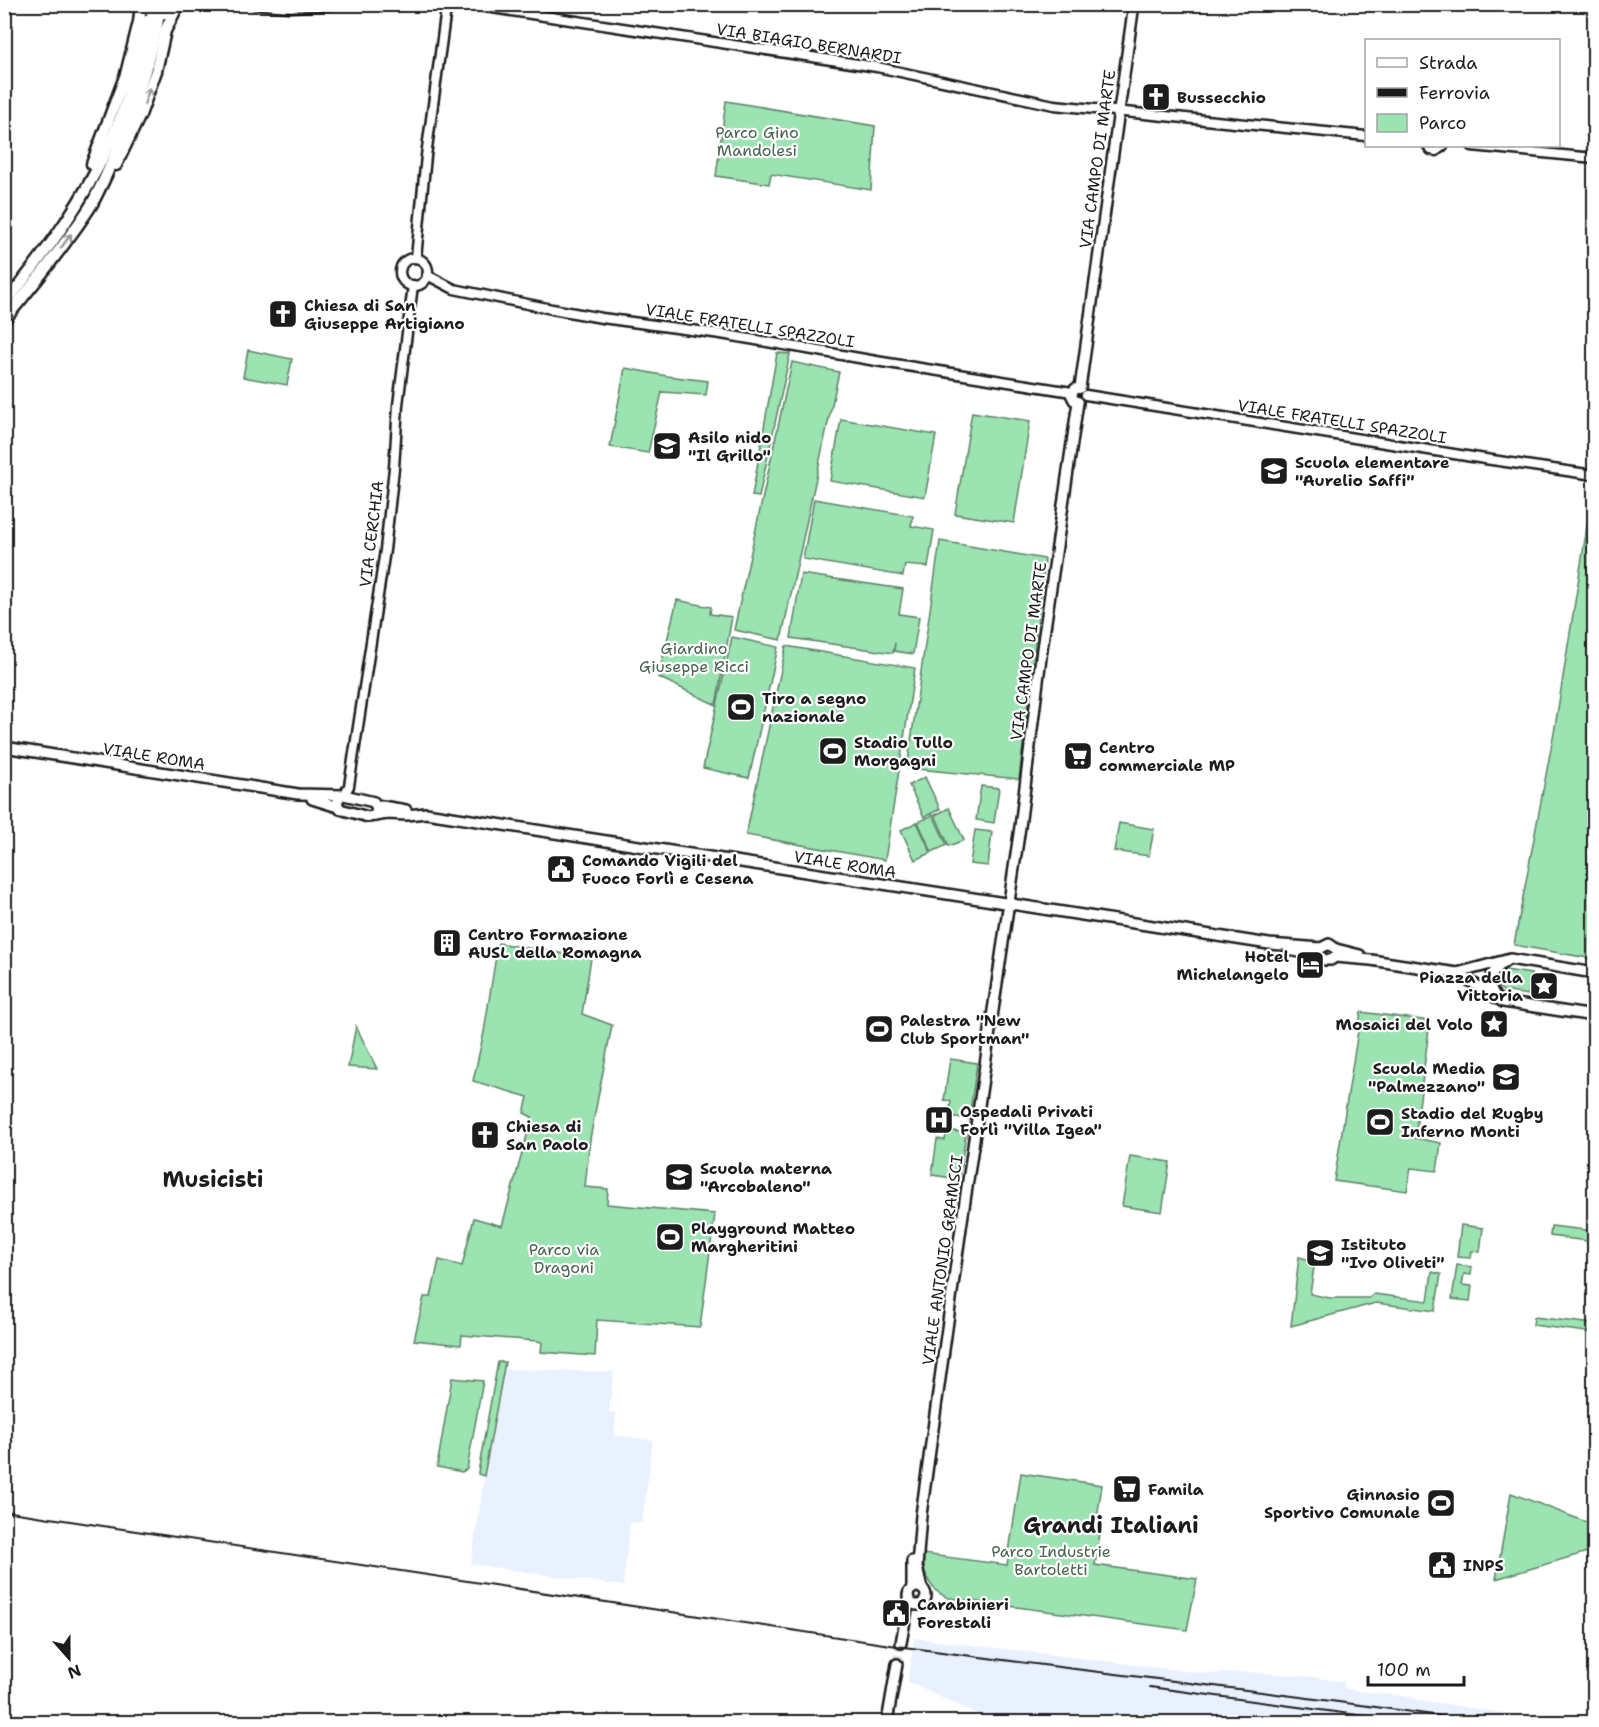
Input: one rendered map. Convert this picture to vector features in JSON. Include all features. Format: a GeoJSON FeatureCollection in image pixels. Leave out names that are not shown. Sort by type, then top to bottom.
{"type":"FeatureCollection","features":[{"type":"Feature","properties":{"kind":"highway"},"geometry":{"type":"LineString","coordinates":[[75,206],[126,74],[142,4]]}},
{"type":"Feature","properties":{"kind":"highway"},"geometry":{"type":"LineString","coordinates":[[4,320],[35,284],[118,163],[140,116],[156,70],[165,31],[179,8]]}},
{"type":"Feature","properties":{"kind":"highway"},"geometry":{"type":"LineString","coordinates":[[4,305],[40,260],[98,169],[121,114],[154,20],[151,51],[133,105],[92,204]]}},
{"type":"Feature","properties":{"kind":"main road","name":"VIA CAMPO DI MARTE"},"geometry":{"type":"LineString","coordinates":[[1008,903],[1078,402],[1072,399],[1079,392],[1134,4]]}},
{"type":"Feature","properties":{"kind":"main road","name":"VIALE ROMA"},"geometry":{"type":"LineString","coordinates":[[4,747],[298,794],[338,807],[342,811],[368,817],[376,810]]}},
{"type":"Feature","properties":{"kind":"main road","name":"VIALE ROMA"},"geometry":{"type":"LineString","coordinates":[[298,794],[344,793],[354,799],[368,800],[376,810],[426,813],[1321,952]]}},
{"type":"Feature","properties":{"kind":"main road"},"geometry":{"type":"LineString","coordinates":[[338,807],[338,800],[344,793]]}},
{"type":"Feature","properties":{"kind":"main road","name":"VIALE ANTONIO GRAMSCI"},"geometry":{"type":"LineString","coordinates":[[917,1589],[911,1566],[921,1515],[1008,903]]}},
{"type":"Feature","properties":{"kind":"main road"},"geometry":{"type":"LineString","coordinates":[[1335,953],[1328,961],[1321,952],[1329,944],[1335,953],[1457,973],[1510,959],[1594,974]]}},
{"type":"Feature","properties":{"kind":"main road"},"geometry":{"type":"LineString","coordinates":[[1497,998],[1490,988],[1491,976],[1499,966],[1510,959]]}},
{"type":"Feature","properties":{"kind":"main road"},"geometry":{"type":"LineString","coordinates":[[1457,973],[1497,998],[1525,1006],[1594,1017]]}},
{"type":"Feature","properties":{"kind":"main road"},"geometry":{"type":"LineString","coordinates":[[901,1643],[912,1602],[909,1593],[917,1589],[927,1595],[926,1601],[921,1605],[912,1602]]}},
{"type":"Feature","properties":{"kind":"main road"},"geometry":{"type":"LineString","coordinates":[[887,1722],[897,1664],[898,1695],[894,1722]]}},
{"type":"Feature","properties":{"kind":"street"},"geometry":{"type":"LineString","coordinates":[[142,4],[148,11],[159,15],[179,8]]}},
{"type":"Feature","properties":{"kind":"street"},"geometry":{"type":"LineString","coordinates":[[254,4],[290,7],[346,4]]}},
{"type":"Feature","properties":{"kind":"street"},"geometry":{"type":"LineString","coordinates":[[416,258],[443,7],[451,8],[455,4]]}},
{"type":"Feature","properties":{"kind":"street","name":"VIA BIAGIO BERNARDI"},"geometry":{"type":"LineString","coordinates":[[466,4],[848,62],[1054,105],[1365,136]]}},
{"type":"Feature","properties":{"kind":"street"},"geometry":{"type":"LineString","coordinates":[[1429,147],[1436,151],[1442,147]]}},
{"type":"Feature","properties":{"kind":"street"},"geometry":{"type":"LineString","coordinates":[[1482,147],[1594,158]]}},
{"type":"Feature","properties":{"kind":"street"},"geometry":{"type":"LineString","coordinates":[[416,258],[425,264],[428,275],[423,282],[413,285],[404,280],[401,272],[405,262],[416,258]]}},
{"type":"Feature","properties":{"kind":"street","name":"VIALE FRATELLI SPAZZOLI"},"geometry":{"type":"LineString","coordinates":[[428,275],[454,289],[602,318],[731,335],[882,362],[1079,392],[1474,458],[1594,475]]}},
{"type":"Feature","properties":{"kind":"street","name":"VIA CERCHIA"},"geometry":{"type":"LineString","coordinates":[[344,793],[385,550],[398,405],[413,285]]}},
{"type":"Feature","properties":{"kind":"shaded area"},"geometry":{"type":"Polygon","coordinates":[[[501,1369],[614,1372],[609,1412],[616,1413],[614,1435],[653,1440],[642,1523],[630,1522],[623,1586],[471,1564],[501,1369]]]}},
{"type":"Feature","properties":{"kind":"shaded area"},"geometry":{"type":"Polygon","coordinates":[[[914,1638],[1210,1674],[1248,1672],[1305,1676],[1344,1682],[1344,1688],[1363,1692],[1414,1697],[1414,1699],[1559,1722],[994,1722],[908,1682],[914,1638]]]}},
{"type":"Feature","properties":{"kind":"shaded area"},"geometry":{"type":"Polygon","coordinates":[[[1561,1718],[1593,1722],[1559,1722],[1561,1718]]]}},
{"type":"Feature","properties":{"kind":"green space","name":"Parco Gino Mandolesi"},"geometry":{"type":"Polygon","coordinates":[[[726,101],[875,126],[871,190],[771,174],[769,184],[716,176],[726,101]]]}},
{"type":"Feature","properties":{"kind":"green space"},"geometry":{"type":"Polygon","coordinates":[[[248,350],[292,359],[287,385],[243,377],[248,350]]]}},
{"type":"Feature","properties":{"kind":"green space"},"geometry":{"type":"Polygon","coordinates":[[[777,353],[790,354],[759,497],[752,496],[777,353]]]}},
{"type":"Feature","properties":{"kind":"green space"},"geometry":{"type":"Polygon","coordinates":[[[792,362],[839,372],[781,640],[734,630],[792,362]]]}},
{"type":"Feature","properties":{"kind":"green space"},"geometry":{"type":"Polygon","coordinates":[[[625,368],[708,381],[706,395],[662,392],[648,453],[610,447],[625,368]]]}},
{"type":"Feature","properties":{"kind":"green space"},"geometry":{"type":"Polygon","coordinates":[[[972,412],[1030,421],[1014,523],[955,514],[972,412]]]}},
{"type":"Feature","properties":{"kind":"green space"},"geometry":{"type":"Polygon","coordinates":[[[841,419],[936,435],[925,497],[830,481],[841,419]]]}},
{"type":"Feature","properties":{"kind":"green space"},"geometry":{"type":"Polygon","coordinates":[[[814,499],[913,516],[911,526],[934,530],[928,567],[905,565],[903,576],[803,559],[814,499]]]}},
{"type":"Feature","properties":{"kind":"green space"},"geometry":{"type":"Polygon","coordinates":[[[1589,514],[1594,515],[1594,959],[1514,945],[1555,727],[1589,514]]]}},
{"type":"Feature","properties":{"kind":"green space"},"geometry":{"type":"Polygon","coordinates":[[[940,541],[1045,559],[1019,779],[907,768],[940,541]]]}},
{"type":"Feature","properties":{"kind":"green space"},"geometry":{"type":"Polygon","coordinates":[[[801,574],[903,589],[899,614],[919,617],[913,654],[894,651],[895,643],[893,653],[791,638],[801,574]]]}},
{"type":"Feature","properties":{"kind":"green space","name":"Giardino Giuseppe Ricci"},"geometry":{"type":"Polygon","coordinates":[[[677,600],[711,607],[710,614],[732,617],[716,705],[658,677],[677,600]]]}},
{"type":"Feature","properties":{"kind":"green space","name":"Tiro a segno nazionale"},"geometry":{"type":"Polygon","coordinates":[[[732,637],[778,647],[749,778],[703,768],[732,637]]]}},
{"type":"Feature","properties":{"kind":"green space","name":"Stadio Tullo Morgagni"},"geometry":{"type":"Polygon","coordinates":[[[786,646],[915,668],[885,860],[746,835],[786,646]]]}},
{"type":"Feature","properties":{"kind":"green space"},"geometry":{"type":"Polygon","coordinates":[[[925,777],[940,809],[924,817],[909,785],[925,777]]]}},
{"type":"Feature","properties":{"kind":"green space"},"geometry":{"type":"Polygon","coordinates":[[[981,786],[999,788],[994,823],[976,820],[981,786]]]}},
{"type":"Feature","properties":{"kind":"green space"},"geometry":{"type":"Polygon","coordinates":[[[949,808],[964,840],[949,846],[935,815],[949,808]]]}},
{"type":"Feature","properties":{"kind":"green space"},"geometry":{"type":"Polygon","coordinates":[[[933,815],[947,845],[932,852],[918,822],[933,815]]]}},
{"type":"Feature","properties":{"kind":"green space"},"geometry":{"type":"Polygon","coordinates":[[[917,822],[931,853],[915,860],[901,830],[917,822]]]}},
{"type":"Feature","properties":{"kind":"green space"},"geometry":{"type":"Polygon","coordinates":[[[1119,823],[1154,829],[1149,856],[1114,851],[1119,823]]]}},
{"type":"Feature","properties":{"kind":"green space"},"geometry":{"type":"Polygon","coordinates":[[[975,830],[992,832],[988,866],[970,864],[975,830]]]}},
{"type":"Feature","properties":{"kind":"green space","name":"Parco via Dragoni"},"geometry":{"type":"Polygon","coordinates":[[[498,943],[591,958],[582,1014],[612,1025],[590,1139],[585,1187],[608,1189],[607,1204],[715,1214],[700,1327],[597,1320],[595,1356],[541,1352],[542,1342],[537,1341],[462,1335],[461,1345],[414,1340],[424,1297],[431,1297],[439,1260],[462,1266],[474,1218],[502,1226],[532,1117],[524,1113],[528,1097],[473,1081],[484,1032],[498,943]]]}},
{"type":"Feature","properties":{"kind":"green space"},"geometry":{"type":"Polygon","coordinates":[[[1505,970],[1531,974],[1528,995],[1503,991],[1498,986],[1497,978],[1505,970]]]}},
{"type":"Feature","properties":{"kind":"green space","name":"Stadio del Rugby Inferno Monti"},"geometry":{"type":"Polygon","coordinates":[[[1361,1012],[1430,1021],[1415,1138],[1441,1143],[1437,1171],[1411,1168],[1407,1191],[1334,1181],[1361,1012]]]}},
{"type":"Feature","properties":{"kind":"green space"},"geometry":{"type":"Polygon","coordinates":[[[356,1026],[377,1069],[348,1067],[356,1026]]]}},
{"type":"Feature","properties":{"kind":"green space"},"geometry":{"type":"Polygon","coordinates":[[[950,1059],[977,1063],[969,1119],[949,1116],[951,1101],[944,1100],[950,1059]]]}},
{"type":"Feature","properties":{"kind":"green space"},"geometry":{"type":"Polygon","coordinates":[[[947,1130],[966,1133],[959,1179],[932,1175],[937,1139],[945,1140],[947,1130]]]}},
{"type":"Feature","properties":{"kind":"green space"},"geometry":{"type":"Polygon","coordinates":[[[1130,1156],[1170,1162],[1162,1212],[1122,1206],[1130,1156]]]}},
{"type":"Feature","properties":{"kind":"green space"},"geometry":{"type":"Polygon","coordinates":[[[1461,1225],[1483,1228],[1480,1252],[1472,1251],[1471,1258],[1457,1257],[1461,1225]]]}},
{"type":"Feature","properties":{"kind":"green space"},"geometry":{"type":"Polygon","coordinates":[[[1551,1226],[1594,1231],[1594,1242],[1550,1236],[1551,1226]]]}},
{"type":"Feature","properties":{"kind":"green space"},"geometry":{"type":"Polygon","coordinates":[[[1299,1257],[1315,1261],[1310,1294],[1330,1298],[1369,1298],[1374,1294],[1428,1301],[1432,1272],[1441,1274],[1435,1311],[1376,1303],[1291,1326],[1299,1257]]]}},
{"type":"Feature","properties":{"kind":"green space"},"geometry":{"type":"Polygon","coordinates":[[[1457,1265],[1472,1267],[1471,1275],[1464,1274],[1462,1285],[1472,1286],[1470,1301],[1452,1299],[1457,1265]]]}},
{"type":"Feature","properties":{"kind":"green space"},"geometry":{"type":"Polygon","coordinates":[[[1534,1317],[1594,1324],[1594,1333],[1533,1325],[1534,1317]]]}},
{"type":"Feature","properties":{"kind":"green space"},"geometry":{"type":"Polygon","coordinates":[[[498,1362],[505,1362],[484,1476],[478,1472],[498,1362]]]}},
{"type":"Feature","properties":{"kind":"green space"},"geometry":{"type":"Polygon","coordinates":[[[452,1378],[483,1381],[467,1469],[462,1472],[437,1467],[452,1378]]]}},
{"type":"Feature","properties":{"kind":"green space","name":"Parco Industrie Bartoletti"},"geometry":{"type":"Polygon","coordinates":[[[1021,1473],[1102,1485],[1096,1526],[1101,1527],[1095,1565],[1197,1579],[1187,1630],[949,1598],[936,1591],[928,1581],[923,1554],[1007,1565],[1021,1473]]]}},
{"type":"Feature","properties":{"kind":"green space"},"geometry":{"type":"Polygon","coordinates":[[[1511,1493],[1594,1525],[1594,1550],[1496,1579],[1511,1493]]]}},
{"type":"Feature","properties":{"kind":"tunnel"},"geometry":{"type":"LineString","coordinates":[[158,20],[161,4]]}},
{"type":"Feature","properties":{"kind":"tunnel"},"geometry":{"type":"LineString","coordinates":[[897,1664],[901,1643]]}},
{"type":"Feature","properties":{"kind":"railway"},"geometry":{"type":"LineString","coordinates":[[4,1511],[897,1646],[1334,1701],[1480,1722]]}},
{"type":"Feature","properties":{"kind":"railway"},"geometry":{"type":"LineString","coordinates":[[1150,1687],[1409,1722]]}},
{"type":"Feature","properties":{"kind":"place","name":"Bussecchio"},"geometry":{"type":"Point","coordinates":[1156,97]}},
{"type":"Feature","properties":{"kind":"place","name":"Chiesa di San Giuseppe Artigiano"},"geometry":{"type":"Point","coordinates":[283,314]}},
{"type":"Feature","properties":{"kind":"place","name":"Asilo nido \"Il Grillo\""},"geometry":{"type":"Point","coordinates":[667,446]}},
{"type":"Feature","properties":{"kind":"place","name":"Scuola elementare \"Aurelio Saffi\""},"geometry":{"type":"Point","coordinates":[1274,471]}},
{"type":"Feature","properties":{"kind":"place","name":"Tiro a segno nazionale"},"geometry":{"type":"Point","coordinates":[741,707]}},
{"type":"Feature","properties":{"kind":"place","name":"Stadio Tullo Morgagni"},"geometry":{"type":"Point","coordinates":[833,751]}},
{"type":"Feature","properties":{"kind":"place","name":"Centro commerciale MP"},"geometry":{"type":"Point","coordinates":[1078,756]}},
{"type":"Feature","properties":{"kind":"place","name":"Comando Vigili del Fuoco Forlì e Cesena"},"geometry":{"type":"Point","coordinates":[561,869]}},
{"type":"Feature","properties":{"kind":"place","name":"Centro Formazione AUSL della Romagna"},"geometry":{"type":"Point","coordinates":[447,943]}},
{"type":"Feature","properties":{"kind":"place","name":"Hotel Michelangelo"},"geometry":{"type":"Point","coordinates":[1310,965]}},
{"type":"Feature","properties":{"kind":"place","name":"Piazza della Vittoria"},"geometry":{"type":"Point","coordinates":[1544,986]}},
{"type":"Feature","properties":{"kind":"place","name":"Mosaici del Volo"},"geometry":{"type":"Point","coordinates":[1494,1024]}},
{"type":"Feature","properties":{"kind":"place","name":"Palestra \"New Club Sportman\""},"geometry":{"type":"Point","coordinates":[879,1029]}},
{"type":"Feature","properties":{"kind":"place","name":"Scuola Media \"Palmezzano\""},"geometry":{"type":"Point","coordinates":[1506,1077]}},
{"type":"Feature","properties":{"kind":"place","name":"Ospedali Privati Forlì \"Villa Igea\""},"geometry":{"type":"Point","coordinates":[939,1120]}},
{"type":"Feature","properties":{"kind":"place","name":"Stadio del Rugby Inferno Monti"},"geometry":{"type":"Point","coordinates":[1380,1122]}},
{"type":"Feature","properties":{"kind":"place","name":"Chiesa di San Paolo"},"geometry":{"type":"Point","coordinates":[485,1135]}},
{"type":"Feature","properties":{"kind":"place","name":"Scuola materna \"Arcobaleno\""},"geometry":{"type":"Point","coordinates":[679,1177]}},
{"type":"Feature","properties":{"kind":"place","name":"Playground Matteo Margheritini"},"geometry":{"type":"Point","coordinates":[670,1237]}},
{"type":"Feature","properties":{"kind":"place","name":"Istituto \"Ivo Oliveti\""},"geometry":{"type":"Point","coordinates":[1320,1253]}},
{"type":"Feature","properties":{"kind":"place","name":"Famila"},"geometry":{"type":"Point","coordinates":[1127,1489]}},
{"type":"Feature","properties":{"kind":"place","name":"Ginnasio Sportivo Comunale"},"geometry":{"type":"Point","coordinates":[1441,1503]}},
{"type":"Feature","properties":{"kind":"place","name":"INPS"},"geometry":{"type":"Point","coordinates":[1442,1565]}},
{"type":"Feature","properties":{"kind":"place","name":"Carabinieri Forestali"},"geometry":{"type":"Point","coordinates":[896,1613]}},
{"type":"Feature","properties":{"kind":"district","name":"Musicisti"},"geometry":{"type":"Point","coordinates":[213,1179]}},
{"type":"Feature","properties":{"kind":"district","name":"Grandi Italiani"},"geometry":{"type":"Point","coordinates":[1111,1525]}}]}
